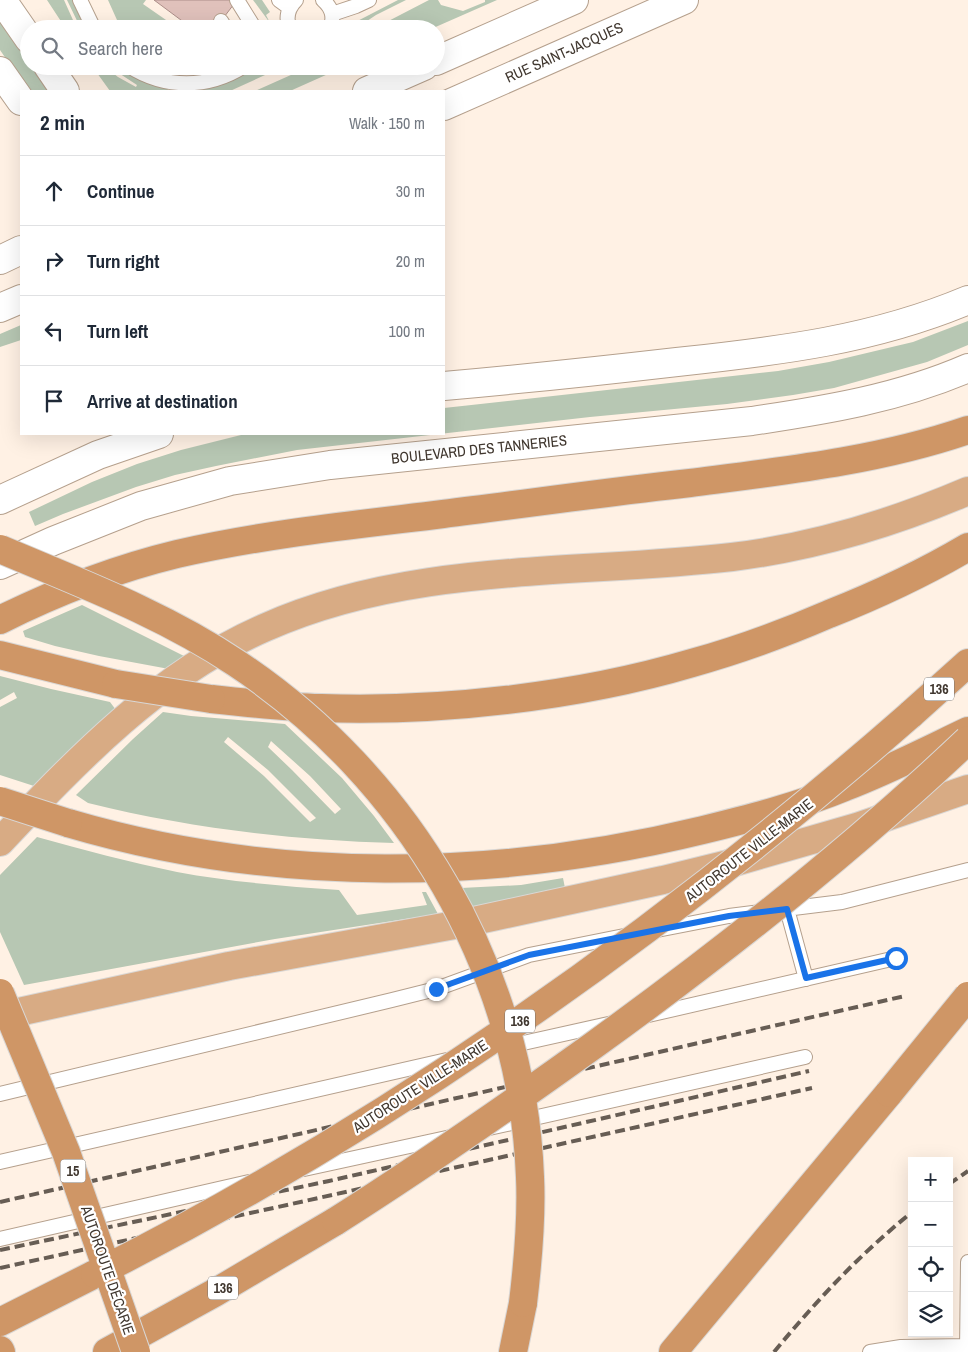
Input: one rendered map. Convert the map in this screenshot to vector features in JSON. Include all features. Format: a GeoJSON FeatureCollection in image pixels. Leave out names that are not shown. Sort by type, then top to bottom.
{"type":"FeatureCollection","features":[{"type":"Feature","properties":{"kind":"highway"},"geometry":{"type":"LineString","coordinates":[[0,620],[64,590],[110,574],[176,554],[213,546],[336,527],[547,502],[828,464],[882,454],[968,430]]}},
{"type":"Feature","properties":{"kind":"highway"},"geometry":{"type":"LineString","coordinates":[[0,842],[105,736],[163,688],[206,658],[291,616],[351,597],[398,586],[502,575],[734,557],[792,547],[868,529],[968,491]]}},
{"type":"Feature","properties":{"kind":"highway"},"geometry":{"type":"LineString","coordinates":[[3,656],[116,684],[211,700],[321,708],[392,708],[532,696],[611,682],[691,664],[801,626],[886,589],[968,548]]}},
{"type":"Feature","properties":{"kind":"highway"},"geometry":{"type":"LineString","coordinates":[[0,549],[79,582],[168,623],[240,666],[284,697],[329,736],[371,780],[410,830],[442,879],[471,933],[498,1002],[515,1063],[530,1178],[530,1237],[523,1303],[513,1352]]}},
{"type":"Feature","properties":{"kind":"highway","name":"AUTOROUTE VILLE-MARIE"},"geometry":{"type":"LineString","coordinates":[[0,1322],[143,1250],[304,1159],[406,1096],[546,1003],[734,863],[811,801],[968,663]]}},
{"type":"Feature","properties":{"kind":"highway"},"geometry":{"type":"LineString","coordinates":[[0,801],[68,823],[163,846],[233,858],[293,865],[399,870],[476,866],[549,860],[624,847],[672,837],[802,803],[862,780],[968,731]]}},
{"type":"Feature","properties":{"kind":"highway","name":"136"},"geometry":{"type":"LineString","coordinates":[[107,1352],[216,1292],[336,1222],[458,1142],[740,937],[850,845],[968,740]]}},
{"type":"Feature","properties":{"kind":"highway"},"geometry":{"type":"LineString","coordinates":[[0,1016],[229,966],[460,924],[672,878],[848,830],[968,790]]}},
{"type":"Feature","properties":{"kind":"highway","name":"AUTOROUTE DÉCARIE"},"geometry":{"type":"LineString","coordinates":[[0,993],[66,1152],[136,1352]]}},
{"type":"Feature","properties":{"kind":"highway"},"geometry":{"type":"LineString","coordinates":[[673,1352],[968,996]]}},
{"type":"Feature","properties":{"kind":"main road"},"geometry":{"type":"LineString","coordinates":[[2,0],[20,26]]}},
{"type":"Feature","properties":{"kind":"main road"},"geometry":{"type":"LineString","coordinates":[[445,57],[574,0]]}},
{"type":"Feature","properties":{"kind":"main road","name":"RUE SAINT-JACQUES"},"geometry":{"type":"LineString","coordinates":[[445,106],[684,0]]}},
{"type":"Feature","properties":{"kind":"main road"},"geometry":{"type":"LineString","coordinates":[[0,70],[20,100]]}},
{"type":"Feature","properties":{"kind":"main road"},"geometry":{"type":"LineString","coordinates":[[54,75],[64,90]]}},
{"type":"Feature","properties":{"kind":"main road"},"geometry":{"type":"LineString","coordinates":[[369,90],[403,75]]}},
{"type":"Feature","properties":{"kind":"main road"},"geometry":{"type":"LineString","coordinates":[[0,260],[20,250]]}},
{"type":"Feature","properties":{"kind":"main road"},"geometry":{"type":"LineString","coordinates":[[0,308],[20,299]]}},
{"type":"Feature","properties":{"kind":"main road"},"geometry":{"type":"LineString","coordinates":[[445,386],[793,348],[867,333],[927,316],[968,300]]}},
{"type":"Feature","properties":{"kind":"main road","name":"BOULEVARD DES TANNERIES"},"geometry":{"type":"LineString","coordinates":[[0,565],[53,541],[141,506],[230,481],[330,465],[752,421],[839,408],[931,383],[968,368]]}},
{"type":"Feature","properties":{"kind":"main road"},"geometry":{"type":"LineString","coordinates":[[0,500],[98,455],[156,435]]}},
{"type":"Feature","properties":{"kind":"lane"},"geometry":{"type":"LineString","coordinates":[[80,0],[90,20]]}},
{"type":"Feature","properties":{"kind":"lane"},"geometry":{"type":"LineString","coordinates":[[237,0],[249,20]]}},
{"type":"Feature","properties":{"kind":"lane"},"geometry":{"type":"LineString","coordinates":[[323,0],[330,8],[331,20]]}},
{"type":"Feature","properties":{"kind":"lane"},"geometry":{"type":"LineString","coordinates":[[332,14],[369,0]]}},
{"type":"Feature","properties":{"kind":"lane"},"geometry":{"type":"LineString","coordinates":[[288,20],[289,3]]}},
{"type":"Feature","properties":{"kind":"lane"},"geometry":{"type":"LineString","coordinates":[[144,75],[172,83],[185,84],[196,84],[218,79],[226,75]]}},
{"type":"Feature","properties":{"kind":"lane"},"geometry":{"type":"LineString","coordinates":[[0,1094],[436,989],[529,955],[729,916],[842,902],[968,870]]}},
{"type":"Feature","properties":{"kind":"lane"},"geometry":{"type":"LineString","coordinates":[[787,909],[806,978]]}},
{"type":"Feature","properties":{"kind":"lane"},"geometry":{"type":"LineString","coordinates":[[0,1162],[896,958]]}},
{"type":"Feature","properties":{"kind":"lane"},"geometry":{"type":"LineString","coordinates":[[0,1239],[806,1057]]}},
{"type":"Feature","properties":{"kind":"lane"},"geometry":{"type":"LineString","coordinates":[[870,1352],[901,1347],[967,1348],[968,1262]]}},
{"type":"Feature","properties":{"kind":"green space"},"geometry":{"type":"Polygon","coordinates":[[[47,0],[64,0],[73,20],[60,20],[47,0]]]}},
{"type":"Feature","properties":{"kind":"green space"},"geometry":{"type":"Polygon","coordinates":[[[67,0],[73,0],[82,20],[77,20],[67,0]]]}},
{"type":"Feature","properties":{"kind":"green space"},"geometry":{"type":"Polygon","coordinates":[[[108,0],[146,0],[143,4],[166,20],[117,20],[108,0]]]}},
{"type":"Feature","properties":{"kind":"green space"},"geometry":{"type":"Polygon","coordinates":[[[253,0],[262,0],[270,12],[266,15],[268,20],[253,0]]]}},
{"type":"Feature","properties":{"kind":"green space"},"geometry":{"type":"Polygon","coordinates":[[[398,0],[406,0],[368,20],[359,20],[398,0]]]}},
{"type":"Feature","properties":{"kind":"green space"},"geometry":{"type":"Polygon","coordinates":[[[429,0],[438,0],[441,5],[463,11],[485,2],[485,0],[497,0],[445,23],[445,20],[390,20],[429,0]]]}},
{"type":"Feature","properties":{"kind":"green space"},"geometry":{"type":"Polygon","coordinates":[[[0,17],[20,46],[20,75],[40,75],[50,90],[27,90],[0,50],[0,17]]]}},
{"type":"Feature","properties":{"kind":"green space"},"geometry":{"type":"Polygon","coordinates":[[[98,75],[115,75],[136,87],[137,85],[122,75],[130,75],[168,89],[168,90],[109,90],[98,75]]]}},
{"type":"Feature","properties":{"kind":"green space"},"geometry":{"type":"Polygon","coordinates":[[[240,75],[265,75],[232,90],[200,90],[222,85],[240,75]]]}},
{"type":"Feature","properties":{"kind":"green space"},"geometry":{"type":"Polygon","coordinates":[[[291,75],[326,75],[292,90],[257,90],[291,75]]]}},
{"type":"Feature","properties":{"kind":"green space"},"geometry":{"type":"Polygon","coordinates":[[[968,321],[968,345],[927,362],[834,388],[727,404],[445,433],[445,408],[778,371],[829,362],[913,342],[968,321]]]}},
{"type":"Feature","properties":{"kind":"green space"},"geometry":{"type":"Polygon","coordinates":[[[20,325],[20,340],[0,347],[0,334],[20,325]]]}},
{"type":"Feature","properties":{"kind":"green space"},"geometry":{"type":"Polygon","coordinates":[[[241,435],[430,435],[297,450],[175,475],[136,487],[35,526],[29,512],[92,482],[137,464],[181,450],[241,435]]]}},
{"type":"Feature","properties":{"kind":"green space"},"geometry":{"type":"Polygon","coordinates":[[[82,605],[186,657],[169,669],[99,656],[25,637],[23,631],[82,605]]]}},
{"type":"Feature","properties":{"kind":"green space"},"geometry":{"type":"Polygon","coordinates":[[[0,676],[110,702],[116,710],[34,786],[0,775],[0,707],[17,698],[14,692],[0,700],[0,676]]]}},
{"type":"Feature","properties":{"kind":"green space"},"geometry":{"type":"Polygon","coordinates":[[[163,712],[285,724],[342,778],[394,843],[278,836],[202,826],[88,803],[76,795],[163,712]],[[228,737],[224,742],[264,776],[310,822],[316,818],[268,770],[228,737]],[[271,741],[268,747],[335,814],[341,809],[310,776],[271,741]]]}},
{"type":"Feature","properties":{"kind":"green space"},"geometry":{"type":"Polygon","coordinates":[[[37,837],[177,872],[237,881],[339,890],[357,915],[427,905],[422,892],[426,892],[438,914],[275,939],[24,985],[0,932],[0,875],[37,837]]]}},
{"type":"Feature","properties":{"kind":"green space"},"geometry":{"type":"Polygon","coordinates":[[[563,878],[565,888],[473,908],[461,888],[521,885],[563,878]]]}},
{"type":"Feature","properties":{"kind":"building"},"geometry":{"type":"Polygon","coordinates":[[[154,0],[237,0],[222,20],[181,20],[154,0]]]}},
{"type":"Feature","properties":{"kind":"railway"},"geometry":{"type":"LineString","coordinates":[[0,1202],[905,996]]}},
{"type":"Feature","properties":{"kind":"railway"},"geometry":{"type":"LineString","coordinates":[[0,1250],[329,1181],[809,1071]]}},
{"type":"Feature","properties":{"kind":"railway"},"geometry":{"type":"LineString","coordinates":[[0,1268],[812,1088]]}},
{"type":"Feature","properties":{"kind":"railway"},"geometry":{"type":"LineString","coordinates":[[953,1181],[968,1171]]}},
{"type":"Feature","properties":{"kind":"railway"},"geometry":{"type":"LineString","coordinates":[[774,1352],[839,1279],[908,1215]]}},
{"type":"Feature","properties":{"kind":"route"},"geometry":{"type":"LineString","coordinates":[[436,989],[529,955],[729,916],[787,909],[806,978],[896,958]]}}]}
